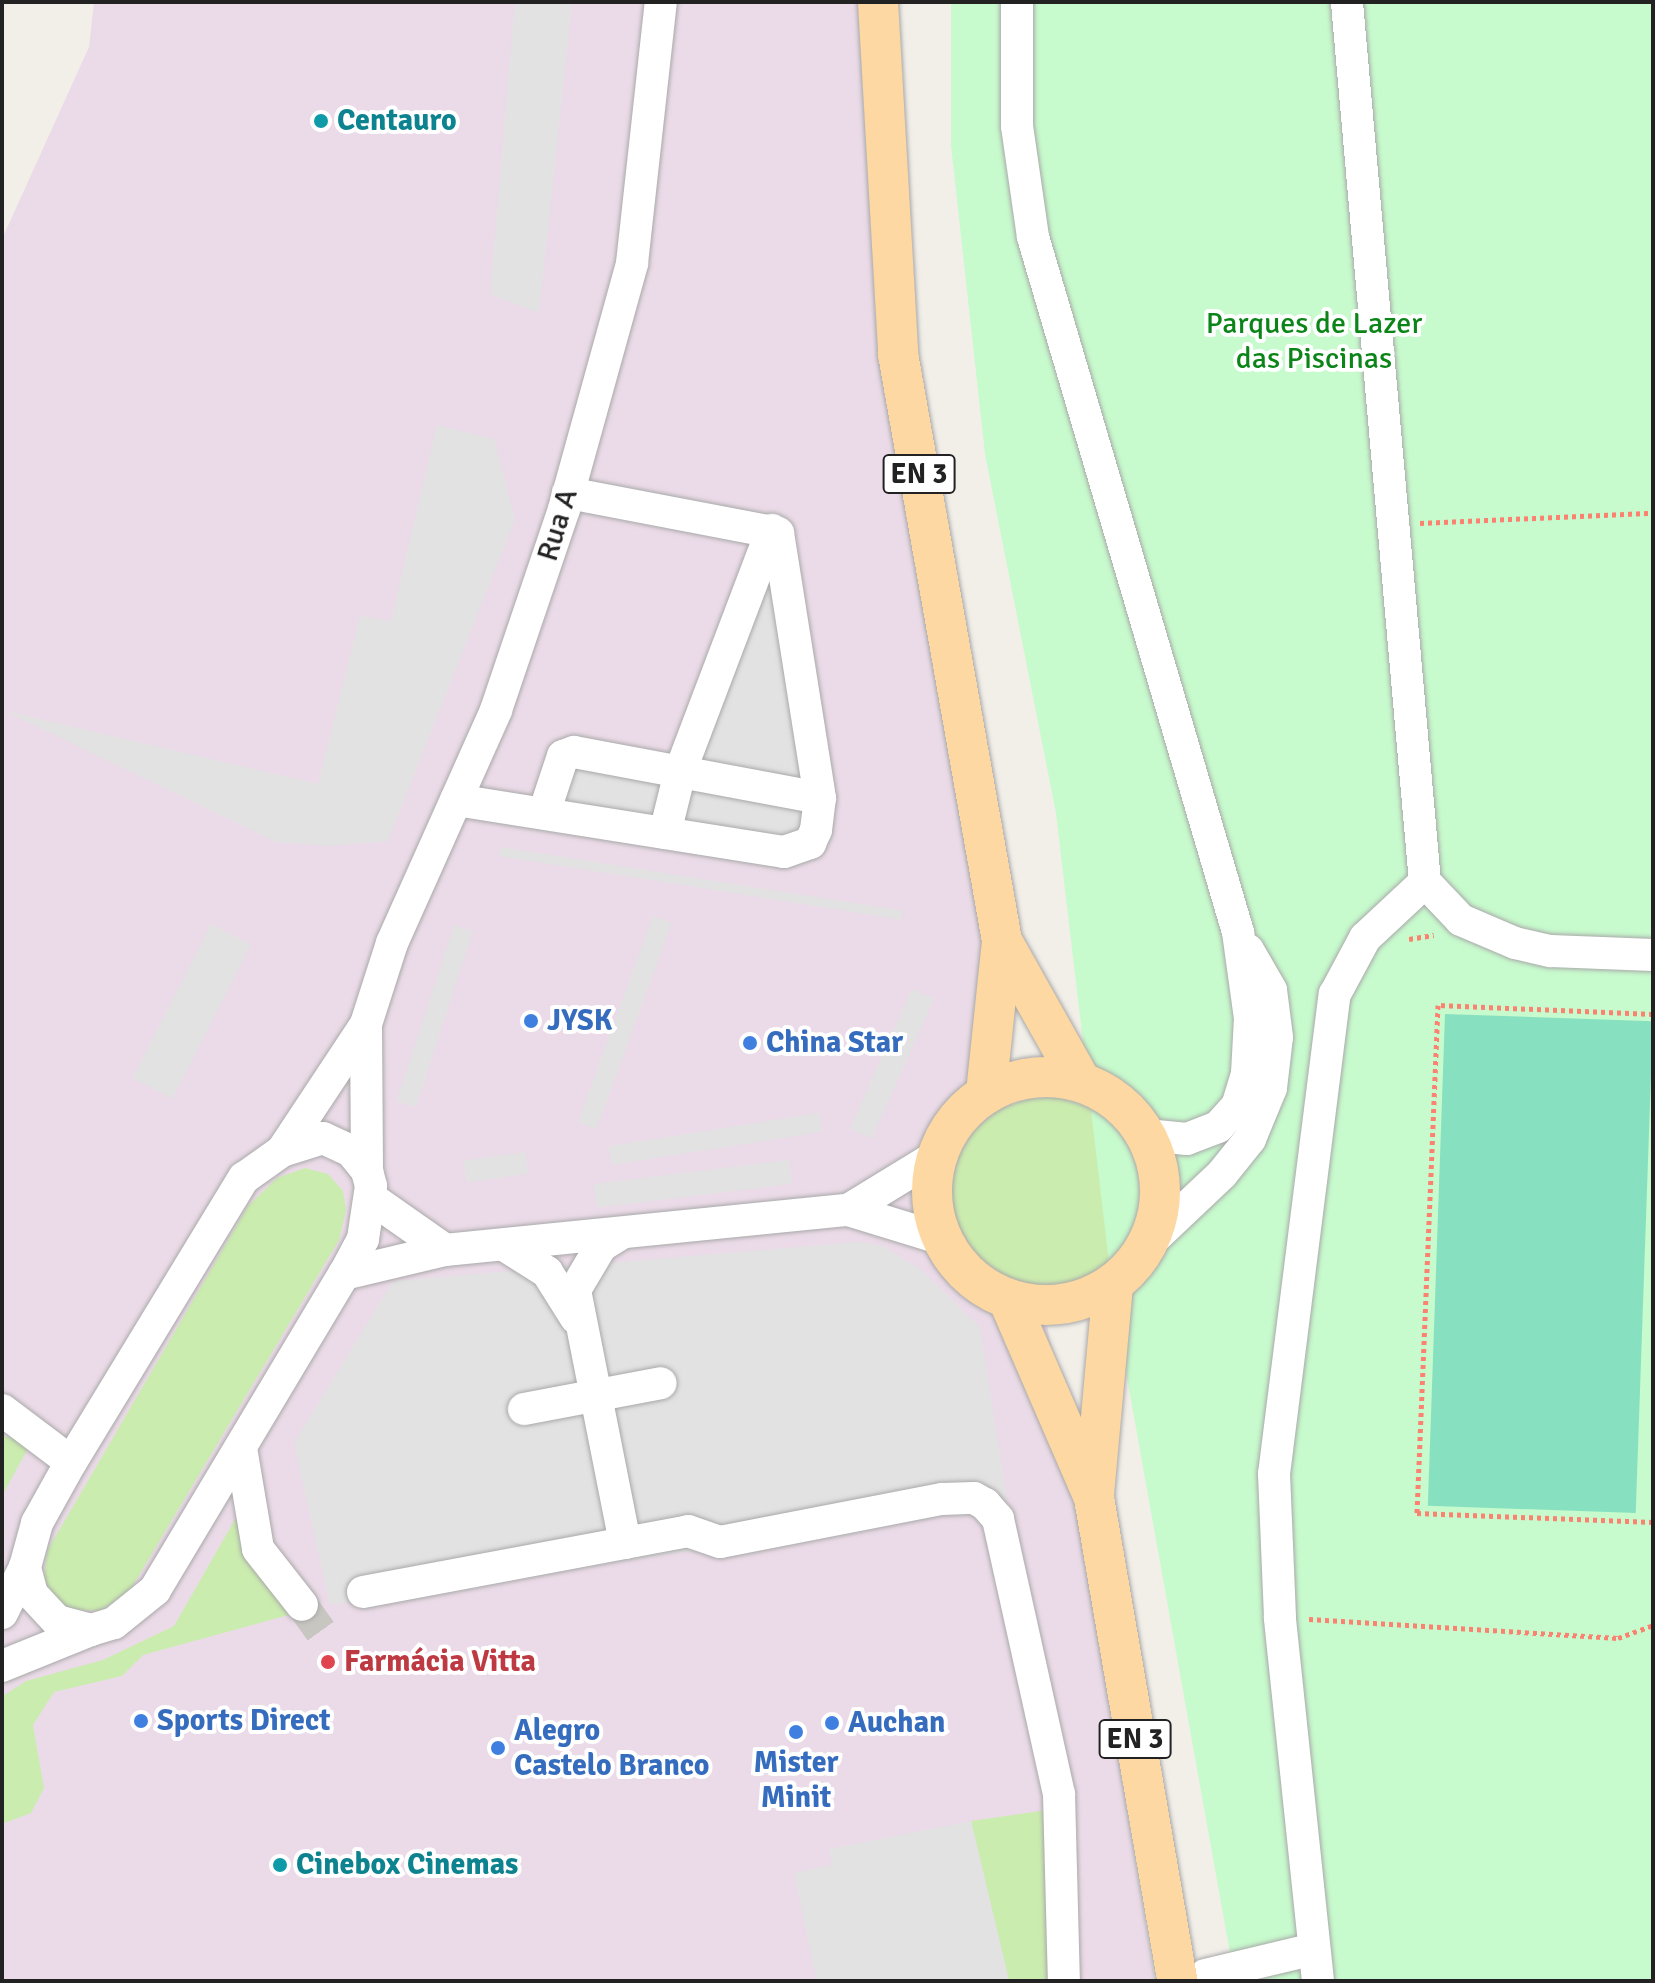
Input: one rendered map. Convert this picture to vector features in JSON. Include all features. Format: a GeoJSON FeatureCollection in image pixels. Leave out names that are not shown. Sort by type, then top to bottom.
{"type":"FeatureCollection","features":[{"type":"Feature","properties":{"kind":"main road","name":"EN 3"},"geometry":{"type":"LineString","coordinates":[[878,2],[898,354],[1002,941],[986,1094]]}},
{"type":"Feature","properties":{"kind":"main road","name":"EN 3"},"geometry":{"type":"LineString","coordinates":[[1002,941],[1081,1082]]}},
{"type":"Feature","properties":{"kind":"main road","name":"EN 3"},"geometry":{"type":"LineString","coordinates":[[1049,1077],[1081,1082],[1130,1112],[1146,1135],[1161,1189],[1149,1243],[1113,1284],[1062,1304],[1008,1299],[981,1285],[958,1264],[942,1239],[933,1211],[938,1155],[956,1120],[986,1094],[1016,1081],[1049,1077]]}},
{"type":"Feature","properties":{"kind":"main road","name":"EN 3"},"geometry":{"type":"LineString","coordinates":[[1094,1498],[1113,1284]]}},
{"type":"Feature","properties":{"kind":"main road","name":"EN 3"},"geometry":{"type":"LineString","coordinates":[[1008,1299],[1094,1498],[1191,1978]]}},
{"type":"Feature","properties":{"kind":"street","name":"Rua A"},"geometry":{"type":"LineString","coordinates":[[282,1151],[366,1024],[392,943],[496,710],[568,493],[632,263],[661,2]]}},
{"type":"Feature","properties":{"kind":"street"},"geometry":{"type":"LineString","coordinates":[[1017,2],[1017,126],[1033,237],[1238,932],[1250,1018],[1247,1074],[1237,1106],[1218,1127],[1187,1139],[1146,1135]]}},
{"type":"Feature","properties":{"kind":"street"},"geometry":{"type":"LineString","coordinates":[[1347,2],[1425,882],[1461,920],[1515,943],[1551,951],[1653,955]]}},
{"type":"Feature","properties":{"kind":"street"},"geometry":{"type":"LineString","coordinates":[[456,800],[784,852],[800,850],[816,830],[820,798],[783,541],[772,530],[568,493]]}},
{"type":"Feature","properties":{"kind":"street"},"geometry":{"type":"LineString","coordinates":[[665,833],[680,772],[772,530]]}},
{"type":"Feature","properties":{"kind":"street"},"geometry":{"type":"LineString","coordinates":[[544,813],[563,756],[574,752],[820,798]]}},
{"type":"Feature","properties":{"kind":"street"},"geometry":{"type":"LineString","coordinates":[[1318,1981],[1280,1617],[1274,1474],[1335,994],[1365,938],[1425,882]]}},
{"type":"Feature","properties":{"kind":"street"},"geometry":{"type":"LineString","coordinates":[[1149,1243],[1222,1174],[1250,1139],[1271,1088],[1277,1037],[1271,990],[1238,932]]}},
{"type":"Feature","properties":{"kind":"street","name":"Rua A"},"geometry":{"type":"LineString","coordinates":[[91,1630],[134,1611],[155,1590],[363,1239],[369,1184],[366,1024]]}},
{"type":"Feature","properties":{"kind":"street"},"geometry":{"type":"LineString","coordinates":[[2,1613],[18,1553],[224,1204],[244,1178],[282,1151],[323,1138],[351,1151],[369,1184],[445,1250]]}},
{"type":"Feature","properties":{"kind":"street"},"geometry":{"type":"LineString","coordinates":[[848,1210],[938,1155]]}},
{"type":"Feature","properties":{"kind":"street"},"geometry":{"type":"LineString","coordinates":[[344,1274],[445,1250],[848,1210],[942,1239]]}},
{"type":"Feature","properties":{"kind":"street"},"geometry":{"type":"LineString","coordinates":[[622,1233],[601,1246],[584,1269],[575,1290],[576,1318],[625,1543]]}},
{"type":"Feature","properties":{"kind":"street"},"geometry":{"type":"LineString","coordinates":[[504,1245],[547,1272],[576,1318]]}},
{"type":"Feature","properties":{"kind":"street"},"geometry":{"type":"LineString","coordinates":[[524,1409],[661,1383]]}},
{"type":"Feature","properties":{"kind":"street"},"geometry":{"type":"LineString","coordinates":[[2,1410],[71,1462]]}},
{"type":"Feature","properties":{"kind":"street"},"geometry":{"type":"LineString","coordinates":[[241,1448],[258,1549],[302,1605]]}},
{"type":"Feature","properties":{"kind":"street"},"geometry":{"type":"LineString","coordinates":[[363,1592],[688,1531],[720,1542],[942,1499],[974,1498],[998,1519],[1059,1794],[1064,1981]]}},
{"type":"Feature","properties":{"kind":"street"},"geometry":{"type":"LineString","coordinates":[[18,1553],[32,1594],[44,1610],[57,1621],[91,1630]]}},
{"type":"Feature","properties":{"kind":"street"},"geometry":{"type":"LineString","coordinates":[[2,1666],[91,1630]]}},
{"type":"Feature","properties":{"kind":"street"},"geometry":{"type":"LineString","coordinates":[[1191,1978],[1314,1949]]}},
{"type":"Feature","properties":{"kind":"path"},"geometry":{"type":"LineString","coordinates":[[1391,524],[1653,513]]}},
{"type":"Feature","properties":{"kind":"path"},"geometry":{"type":"LineString","coordinates":[[1403,940],[1448,936]]}},
{"type":"Feature","properties":{"kind":"path"},"geometry":{"type":"LineString","coordinates":[[1653,1014],[1438,1005],[1417,1513],[1653,1522]]}},
{"type":"Feature","properties":{"kind":"path"},"geometry":{"type":"LineString","coordinates":[[1280,1617],[1618,1638],[1653,1625]]}},
{"type":"Feature","properties":{"kind":"shaded area"},"geometry":{"type":"Polygon","coordinates":[[[94,2],[872,2],[898,417],[1155,1981],[2,1981],[2,239],[89,47],[94,2]]]}},
{"type":"Feature","properties":{"kind":"shaded area"},"geometry":{"type":"Polygon","coordinates":[[[515,2],[572,2],[539,313],[490,294],[515,2]]]}},
{"type":"Feature","properties":{"kind":"shaded area"},"geometry":{"type":"Polygon","coordinates":[[[437,425],[494,439],[515,519],[388,841],[328,846],[276,842],[5,711],[318,784],[360,616],[391,621],[437,425]]]}},
{"type":"Feature","properties":{"kind":"shaded area"},"geometry":{"type":"Polygon","coordinates":[[[763,581],[782,587],[814,797],[800,843],[552,804],[570,762],[694,760],[763,581]]]}},
{"type":"Feature","properties":{"kind":"shaded area"},"geometry":{"type":"Polygon","coordinates":[[[500,847],[903,911],[902,920],[499,856],[500,847]]]}},
{"type":"Feature","properties":{"kind":"shaded area"},"geometry":{"type":"Polygon","coordinates":[[[653,916],[672,923],[597,1130],[578,1123],[653,916]]]}},
{"type":"Feature","properties":{"kind":"shaded area"},"geometry":{"type":"Polygon","coordinates":[[[211,924],[251,944],[173,1099],[132,1078],[211,924]]]}},
{"type":"Feature","properties":{"kind":"shaded area"},"geometry":{"type":"Polygon","coordinates":[[[454,925],[473,931],[416,1107],[397,1101],[454,925]]]}},
{"type":"Feature","properties":{"kind":"shaded area"},"geometry":{"type":"Polygon","coordinates":[[[912,989],[934,999],[872,1139],[850,1129],[912,989]]]}},
{"type":"Feature","properties":{"kind":"shaded area"},"geometry":{"type":"Polygon","coordinates":[[[819,1113],[822,1132],[612,1165],[609,1146],[819,1113]]]}},
{"type":"Feature","properties":{"kind":"shaded area"},"geometry":{"type":"Polygon","coordinates":[[[525,1152],[528,1174],[467,1182],[464,1161],[525,1152]]]}},
{"type":"Feature","properties":{"kind":"shaded area"},"geometry":{"type":"Polygon","coordinates":[[[789,1160],[792,1184],[596,1208],[593,1184],[789,1160]]]}},
{"type":"Feature","properties":{"kind":"shaded area"},"geometry":{"type":"Polygon","coordinates":[[[858,1242],[883,1246],[920,1269],[980,1327],[1008,1508],[967,1509],[330,1605],[294,1443],[393,1281],[858,1242]]]}},
{"type":"Feature","properties":{"kind":"shaded area"},"geometry":{"type":"Polygon","coordinates":[[[971,1821],[1009,1981],[817,1981],[794,1873],[832,1865],[829,1849],[971,1821]]]}},
{"type":"Feature","properties":{"kind":"green space","name":"Parques de Lazer das Piscinas"},"geometry":{"type":"Polygon","coordinates":[[[951,2],[1653,2],[1653,1981],[1235,1981],[1114,1305],[1056,813],[985,454],[951,145],[951,2]]]}},
{"type":"Feature","properties":{"kind":"green space"},"geometry":{"type":"Polygon","coordinates":[[[1445,1014],[1653,1021],[1636,1513],[1428,1506],[1445,1014]]]}},
{"type":"Feature","properties":{"kind":"green space"},"geometry":{"type":"Polygon","coordinates":[[[1057,1097],[1088,1107],[1114,1125],[1127,1244],[1106,1267],[1077,1282],[1045,1288],[1014,1281],[987,1267],[967,1244],[954,1216],[951,1186],[959,1156],[974,1130],[998,1110],[1027,1099],[1057,1097]]]}},
{"type":"Feature","properties":{"kind":"green space"},"geometry":{"type":"Polygon","coordinates":[[[305,1168],[328,1174],[343,1191],[346,1210],[339,1240],[129,1592],[100,1611],[74,1610],[52,1598],[44,1579],[47,1551],[248,1206],[277,1178],[305,1168]]]}},
{"type":"Feature","properties":{"kind":"green space"},"geometry":{"type":"Polygon","coordinates":[[[2,1436],[32,1441],[2,1496],[2,1436]]]}},
{"type":"Feature","properties":{"kind":"green space"},"geometry":{"type":"Polygon","coordinates":[[[242,1507],[296,1613],[143,1655],[122,1676],[54,1692],[33,1725],[44,1788],[31,1813],[2,1824],[3,1696],[26,1681],[103,1660],[174,1626],[242,1507]]]}},
{"type":"Feature","properties":{"kind":"green space"},"geometry":{"type":"Polygon","coordinates":[[[1048,1810],[1050,1981],[1009,1981],[971,1821],[1048,1810]]]}},
{"type":"Feature","properties":{"kind":"tunnel"},"geometry":{"type":"LineString","coordinates":[[302,1605],[327,1640]]}},
{"type":"Feature","properties":{"kind":"place","name":"Centauro"},"geometry":{"type":"Point","coordinates":[321,121]}},
{"type":"Feature","properties":{"kind":"place","name":"JYSK"},"geometry":{"type":"Point","coordinates":[531,1021]}},
{"type":"Feature","properties":{"kind":"place","name":"China Star"},"geometry":{"type":"Point","coordinates":[750,1043]}},
{"type":"Feature","properties":{"kind":"place","name":"Farmácia Vitta"},"geometry":{"type":"Point","coordinates":[328,1662]}},
{"type":"Feature","properties":{"kind":"place","name":"Sports Direct"},"geometry":{"type":"Point","coordinates":[141,1721]}},
{"type":"Feature","properties":{"kind":"place","name":"Auchan"},"geometry":{"type":"Point","coordinates":[832,1723]}},
{"type":"Feature","properties":{"kind":"place","name":"Mister Minit"},"geometry":{"type":"Point","coordinates":[796,1732]}},
{"type":"Feature","properties":{"kind":"place","name":"Alegro Castelo Branco"},"geometry":{"type":"Point","coordinates":[498,1748]}},
{"type":"Feature","properties":{"kind":"place","name":"Cinebox Cinemas"},"geometry":{"type":"Point","coordinates":[280,1865]}}]}
